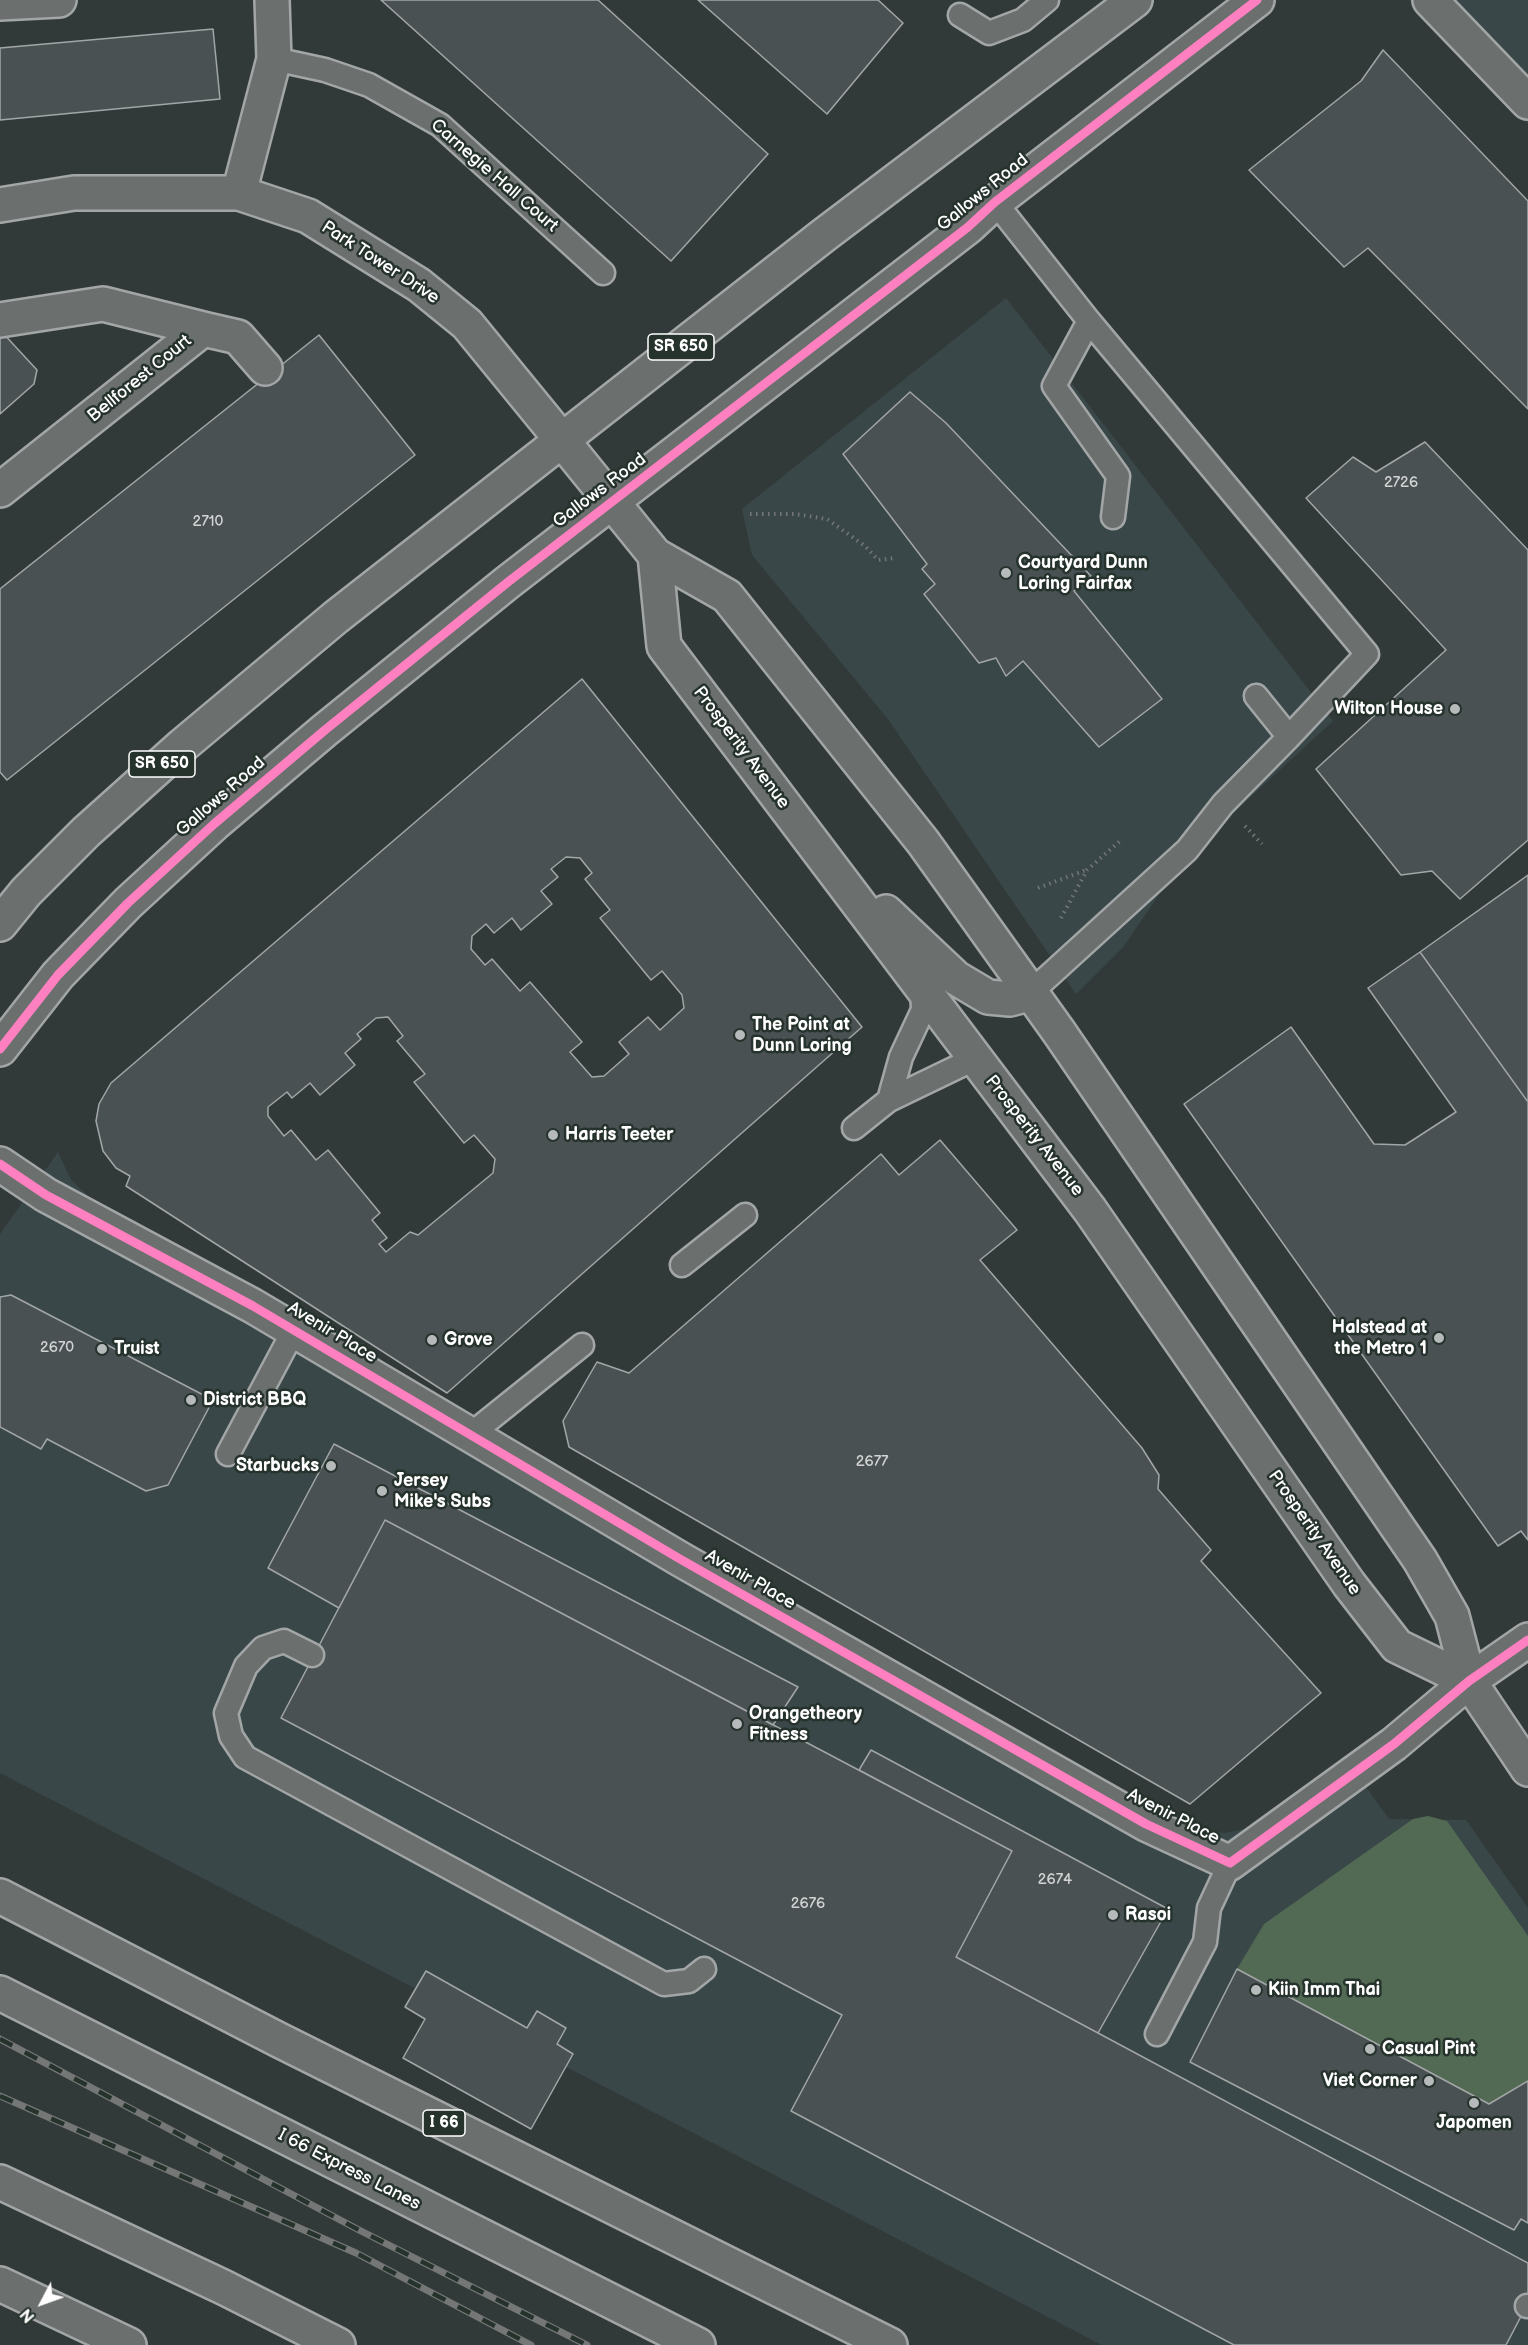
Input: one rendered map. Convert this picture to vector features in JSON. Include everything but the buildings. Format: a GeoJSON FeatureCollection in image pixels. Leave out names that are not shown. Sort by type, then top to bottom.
{"type":"FeatureCollection","features":[{"type":"Feature","properties":{"kind":"main road"},"geometry":{"type":"LineString","coordinates":[[0,3],[59,0]]}},
{"type":"Feature","properties":{"kind":"main road"},"geometry":{"type":"LineString","coordinates":[[239,193],[274,59],[272,0]]}},
{"type":"Feature","properties":{"kind":"main road","name":"SR 650"},"geometry":{"type":"LineString","coordinates":[[0,924],[26,892],[86,832],[183,745],[336,617],[824,235],[1135,0]]}},
{"type":"Feature","properties":{"kind":"main road","name":"Gallows Road"},"geometry":{"type":"LineString","coordinates":[[0,1049],[58,975],[128,903],[214,824],[483,601],[968,227],[995,202],[1257,0]]}},
{"type":"Feature","properties":{"kind":"main road"},"geometry":{"type":"LineString","coordinates":[[1430,0],[1528,102]]}},
{"type":"Feature","properties":{"kind":"main road","name":"Park Tower Drive"},"geometry":{"type":"LineString","coordinates":[[0,205],[74,193],[239,193],[308,216],[420,285],[467,324],[561,439]]}},
{"type":"Feature","properties":{"kind":"main road","name":"Bellforest Court"},"geometry":{"type":"LineString","coordinates":[[0,320],[103,304],[203,329]]}},
{"type":"Feature","properties":{"kind":"main road"},"geometry":{"type":"LineString","coordinates":[[203,329],[238,337],[265,368]]}},
{"type":"Feature","properties":{"kind":"main road","name":"Bellforest Court"},"geometry":{"type":"LineString","coordinates":[[0,490],[203,329]]}},
{"type":"Feature","properties":{"kind":"main road"},"geometry":{"type":"LineString","coordinates":[[561,439],[655,555],[727,596],[923,842],[1085,1070],[1420,1560],[1452,1616],[1469,1681],[1528,1769]]}},
{"type":"Feature","properties":{"kind":"main road","name":"Prosperity Avenue"},"geometry":{"type":"LineString","coordinates":[[655,555],[664,646],[1090,1210],[1349,1584],[1397,1646],[1469,1681]]}},
{"type":"Feature","properties":{"kind":"main road"},"geometry":{"type":"LineString","coordinates":[[815,844],[956,978],[988,997],[1010,999],[1029,994]]}},
{"type":"Feature","properties":{"kind":"main road","name":"Avenir Place"},"geometry":{"type":"LineString","coordinates":[[0,1164],[46,1195],[294,1330],[680,1559],[1146,1824],[1230,1863],[1394,1744],[1469,1681],[1528,1640]]}},
{"type":"Feature","properties":{"kind":"main road","name":"I 66"},"geometry":{"type":"LineString","coordinates":[[0,1896],[300,2051],[890,2345]]}},
{"type":"Feature","properties":{"kind":"main road","name":"I 66 Express Lanes"},"geometry":{"type":"LineString","coordinates":[[0,1993],[698,2345]]}},
{"type":"Feature","properties":{"kind":"main road"},"geometry":{"type":"LineString","coordinates":[[0,2182],[223,2287],[338,2345]]}},
{"type":"Feature","properties":{"kind":"main road"},"geometry":{"type":"LineString","coordinates":[[0,2284],[129,2345]]}},
{"type":"Feature","properties":{"kind":"lane"},"geometry":{"type":"LineString","coordinates":[[960,15],[989,33],[1023,20],[1047,0]]}},
{"type":"Feature","properties":{"kind":"lane","name":"Carnegie Hall Court"},"geometry":{"type":"LineString","coordinates":[[274,59],[325,70],[369,85],[440,125],[603,273]]}},
{"type":"Feature","properties":{"kind":"lane"},"geometry":{"type":"LineString","coordinates":[[995,202],[1089,321],[1367,654],[1223,804],[1187,850],[1029,994]]}},
{"type":"Feature","properties":{"kind":"lane"},"geometry":{"type":"LineString","coordinates":[[1089,321],[1054,386],[1118,476],[1113,517]]}},
{"type":"Feature","properties":{"kind":"lane"},"geometry":{"type":"LineString","coordinates":[[1256,696],[1289,737]]}},
{"type":"Feature","properties":{"kind":"lane"},"geometry":{"type":"LineString","coordinates":[[889,1100],[901,1057],[923,1011],[922,986]]}},
{"type":"Feature","properties":{"kind":"lane"},"geometry":{"type":"LineString","coordinates":[[854,1128],[889,1100],[974,1059]]}},
{"type":"Feature","properties":{"kind":"lane"},"geometry":{"type":"LineString","coordinates":[[682,1265],[745,1215]]}},
{"type":"Feature","properties":{"kind":"lane"},"geometry":{"type":"LineString","coordinates":[[228,1454],[294,1330]]}},
{"type":"Feature","properties":{"kind":"lane"},"geometry":{"type":"LineString","coordinates":[[470,1435],[582,1345]]}},
{"type":"Feature","properties":{"kind":"lane"},"geometry":{"type":"LineString","coordinates":[[312,1655],[284,1641],[263,1648],[246,1666],[226,1713],[231,1736],[245,1757],[664,1984],[689,1981],[704,1969]]}},
{"type":"Feature","properties":{"kind":"lane"},"geometry":{"type":"LineString","coordinates":[[1157,2034],[1205,1942],[1209,1908],[1230,1863]]}},
{"type":"Feature","properties":{"kind":"path"},"geometry":{"type":"LineString","coordinates":[[750,514],[795,514],[827,519],[865,546],[878,560],[894,558]]}},
{"type":"Feature","properties":{"kind":"path"},"geometry":{"type":"LineString","coordinates":[[1238,819],[1262,844]]}},
{"type":"Feature","properties":{"kind":"path"},"geometry":{"type":"LineString","coordinates":[[1061,918],[1087,870],[1120,841]]}},
{"type":"Feature","properties":{"kind":"path"},"geometry":{"type":"LineString","coordinates":[[1038,888],[1087,870]]}},
{"type":"Feature","properties":{"kind":"shaded area"},"geometry":{"type":"Polygon","coordinates":[[[1409,0],[1528,0],[1528,124],[1423,15],[1409,0]]]}},
{"type":"Feature","properties":{"kind":"shaded area"},"geometry":{"type":"Polygon","coordinates":[[[1006,298],[1333,721],[1191,852],[1175,871],[1124,946],[1076,994],[888,719],[752,555],[742,509],[1006,298]]]}},
{"type":"Feature","properties":{"kind":"shaded area"},"geometry":{"type":"Polygon","coordinates":[[[58,1152],[71,1180],[98,1205],[366,1345],[432,1409],[1182,1827],[1225,1833],[1253,1827],[1349,1763],[1389,1819],[1466,1820],[1528,1908],[1528,2345],[1102,2345],[0,1773],[0,1234],[58,1152]]]}},
{"type":"Feature","properties":{"kind":"green space"},"geometry":{"type":"Polygon","coordinates":[[[1428,1816],[1447,1821],[1528,1936],[1528,2081],[1489,2104],[1237,1969],[1264,1924],[1413,1819],[1428,1816]]]}},
{"type":"Feature","properties":{"kind":"railway"},"geometry":{"type":"LineString","coordinates":[[0,2039],[359,2230],[587,2345]]}},
{"type":"Feature","properties":{"kind":"railway"},"geometry":{"type":"LineString","coordinates":[[0,2096],[356,2253],[531,2345]]}},
{"type":"Feature","properties":{"kind":"cycle path"},"geometry":{"type":"LineString","coordinates":[[0,1049],[58,975],[128,903],[214,824],[325,730],[508,582],[968,227],[995,202],[1257,0]]}},
{"type":"Feature","properties":{"kind":"cycle path"},"geometry":{"type":"LineString","coordinates":[[0,1164],[46,1195],[253,1306],[680,1559],[1146,1824],[1230,1863],[1394,1744],[1469,1681],[1528,1640]]}},
{"type":"Feature","properties":{"kind":"place","name":"Courtyard Dunn Loring Fairfax"},"geometry":{"type":"Point","coordinates":[1006,573]}},
{"type":"Feature","properties":{"kind":"place","name":"Wilton House"},"geometry":{"type":"Point","coordinates":[1455,709]}},
{"type":"Feature","properties":{"kind":"place","name":"The Point at Dunn Loring"},"geometry":{"type":"Point","coordinates":[740,1035]}},
{"type":"Feature","properties":{"kind":"place","name":"Harris Teeter"},"geometry":{"type":"Point","coordinates":[553,1135]}},
{"type":"Feature","properties":{"kind":"place","name":"Halstead at the Metro 1"},"geometry":{"type":"Point","coordinates":[1439,1338]}},
{"type":"Feature","properties":{"kind":"place","name":"Grove"},"geometry":{"type":"Point","coordinates":[432,1340]}},
{"type":"Feature","properties":{"kind":"place","name":"Truist"},"geometry":{"type":"Point","coordinates":[102,1349]}},
{"type":"Feature","properties":{"kind":"place","name":"District BBQ"},"geometry":{"type":"Point","coordinates":[191,1400]}},
{"type":"Feature","properties":{"kind":"place","name":"Starbucks"},"geometry":{"type":"Point","coordinates":[331,1466]}},
{"type":"Feature","properties":{"kind":"place","name":"Jersey Mike's Subs"},"geometry":{"type":"Point","coordinates":[382,1491]}},
{"type":"Feature","properties":{"kind":"place","name":"Orangetheory Fitness"},"geometry":{"type":"Point","coordinates":[737,1724]}},
{"type":"Feature","properties":{"kind":"place","name":"Rasoi"},"geometry":{"type":"Point","coordinates":[1113,1915]}},
{"type":"Feature","properties":{"kind":"place","name":"Kiin Imm Thai"},"geometry":{"type":"Point","coordinates":[1256,1990]}},
{"type":"Feature","properties":{"kind":"place","name":"Casual Pint"},"geometry":{"type":"Point","coordinates":[1370,2049]}},
{"type":"Feature","properties":{"kind":"place","name":"Viet Corner"},"geometry":{"type":"Point","coordinates":[1429,2081]}},
{"type":"Feature","properties":{"kind":"place","name":"Japomen"},"geometry":{"type":"Point","coordinates":[1474,2103]}}]}
